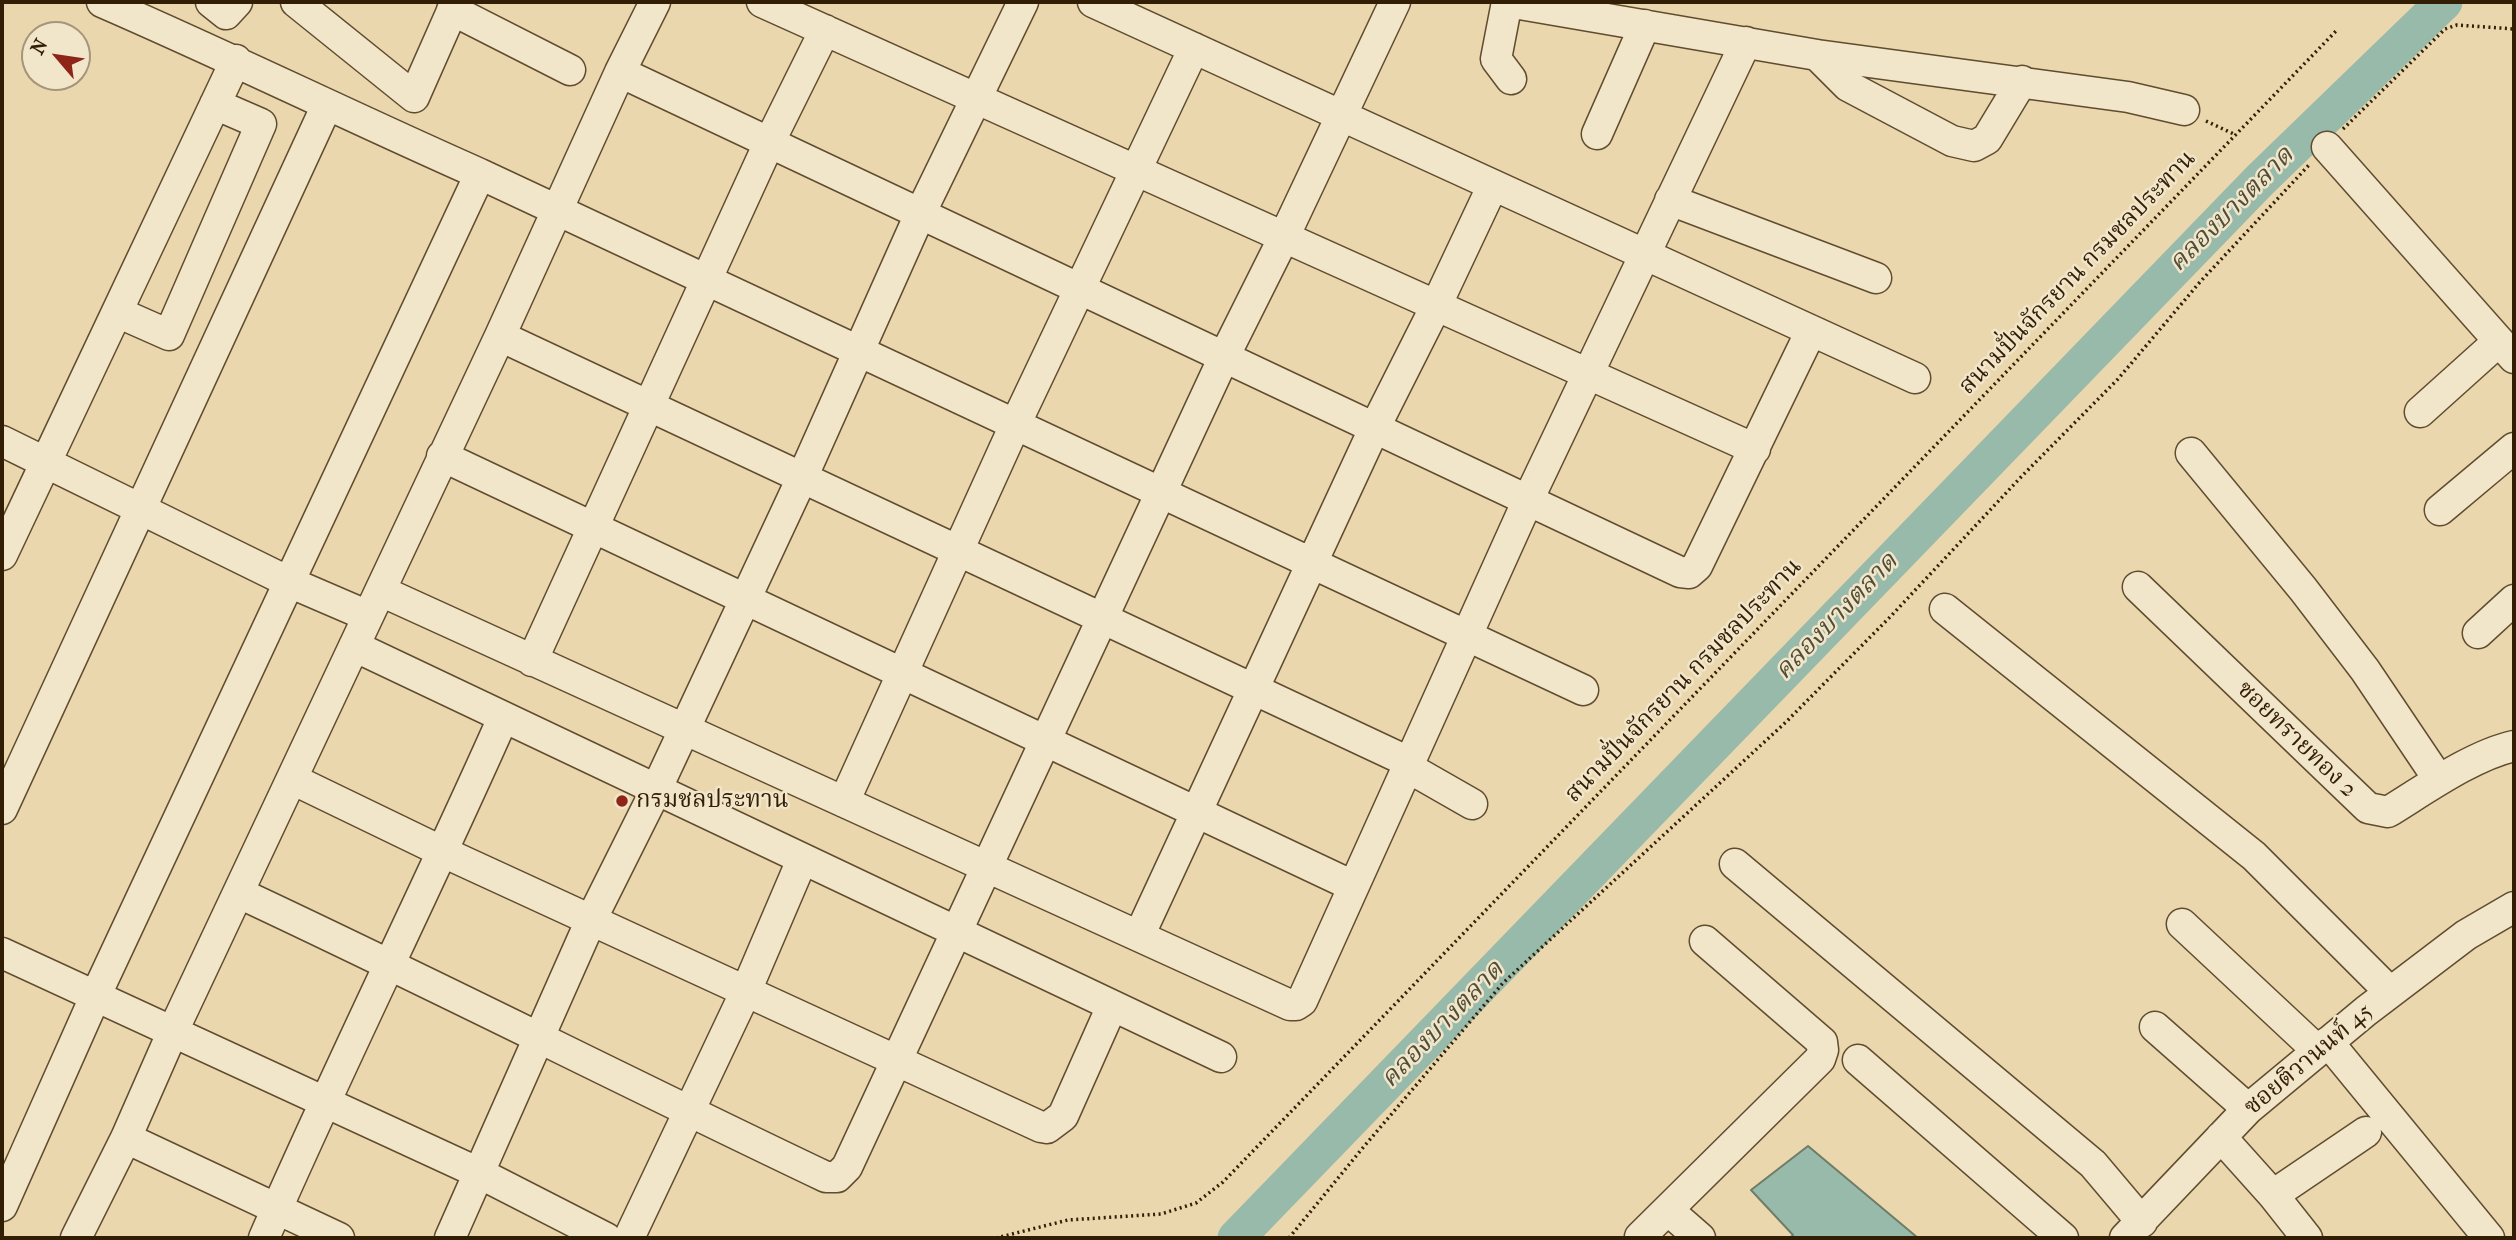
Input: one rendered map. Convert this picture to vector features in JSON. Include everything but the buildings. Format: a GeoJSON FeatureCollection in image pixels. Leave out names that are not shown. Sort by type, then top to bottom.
{"type":"FeatureCollection","features":[{"type":"Feature","properties":{"kind":"street"},"geometry":{"type":"LineString","coordinates":[[102,2],[236,60],[327,105],[1583,690]]}},
{"type":"Feature","properties":{"kind":"street"},"geometry":{"type":"LineString","coordinates":[[211,2],[226,14],[237,2]]}},
{"type":"Feature","properties":{"kind":"street"},"geometry":{"type":"LineString","coordinates":[[296,2],[414,97],[454,6],[570,70]]}},
{"type":"Feature","properties":{"kind":"street"},"geometry":{"type":"LineString","coordinates":[[76,1238],[126,1138],[173,1031],[655,2]]}},
{"type":"Feature","properties":{"kind":"street"},"geometry":{"type":"LineString","coordinates":[[762,2],[1755,449]]}},
{"type":"Feature","properties":{"kind":"street"},"geometry":{"type":"LineString","coordinates":[[450,1238],[591,920],[685,729],[743,599],[802,478],[920,214],[1023,2]]}},
{"type":"Feature","properties":{"kind":"street"},"geometry":{"type":"LineString","coordinates":[[1093,2],[1915,378]]}},
{"type":"Feature","properties":{"kind":"street"},"geometry":{"type":"LineString","coordinates":[[239,893],[391,964],[689,1112],[827,1177],[837,1177],[847,1167],[1224,356],[1284,237],[1395,2]]}},
{"type":"Feature","properties":{"kind":"street"},"geometry":{"type":"LineString","coordinates":[[1511,79],[1496,59],[1507,2],[1816,55],[2128,97],[2184,110]]}},
{"type":"Feature","properties":{"kind":"street"},"geometry":{"type":"LineString","coordinates":[[1597,134],[1646,24]]}},
{"type":"Feature","properties":{"kind":"street"},"geometry":{"type":"LineString","coordinates":[[532,661],[769,143],[825,30]]}},
{"type":"Feature","properties":{"kind":"street"},"geometry":{"type":"LineString","coordinates":[[2,441],[289,582],[374,603],[532,661],[1290,1005],[1296,1005],[1302,1002],[1528,500],[1746,41]]}},
{"type":"Feature","properties":{"kind":"street"},"geometry":{"type":"LineString","coordinates":[[844,802],[1015,425],[1194,48]]}},
{"type":"Feature","properties":{"kind":"street"},"geometry":{"type":"LineString","coordinates":[[1816,55],[1848,86],[1952,141],[1974,146],[1987,139],[2022,81]]}},
{"type":"Feature","properties":{"kind":"street"},"geometry":{"type":"LineString","coordinates":[[2,555],[236,60]]}},
{"type":"Feature","properties":{"kind":"street"},"geometry":{"type":"LineString","coordinates":[[620,72],[1680,572],[1689,573],[1697,566],[1811,331]]}},
{"type":"Feature","properties":{"kind":"street"},"geometry":{"type":"LineString","coordinates":[[117,312],[169,335],[261,124],[215,104]]}},
{"type":"Feature","properties":{"kind":"street"},"geometry":{"type":"LineString","coordinates":[[2,809],[327,105]]}},
{"type":"Feature","properties":{"kind":"street"},"geometry":{"type":"LineString","coordinates":[[2327,147],[2506,350],[2420,412]]}},
{"type":"Feature","properties":{"kind":"street"},"geometry":{"type":"LineString","coordinates":[[2,1206],[95,997],[480,174]]}},
{"type":"Feature","properties":{"kind":"street"},"geometry":{"type":"LineString","coordinates":[[1139,936],[1374,429],[1493,185]]}},
{"type":"Feature","properties":{"kind":"street"},"geometry":{"type":"LineString","coordinates":[[1670,200],[1876,278]]}},
{"type":"Feature","properties":{"kind":"street"},"geometry":{"type":"LineString","coordinates":[[500,335],[1255,690],[1410,765],[1472,804]]}},
{"type":"Feature","properties":{"kind":"street"},"geometry":{"type":"LineString","coordinates":[[2440,510],[2514,448]]}},
{"type":"Feature","properties":{"kind":"street"},"geometry":{"type":"LineString","coordinates":[[2191,453],[2303,589],[2365,670],[2439,780]]}},
{"type":"Feature","properties":{"kind":"street"},"geometry":{"type":"LineString","coordinates":[[442,456],[1353,886]]}},
{"type":"Feature","properties":{"kind":"street","name":"ซอยทรายทอง 2"},"geometry":{"type":"LineString","coordinates":[[2138,587],[2368,808],[2388,812],[2439,780],[2502,748],[2514,746]]}},
{"type":"Feature","properties":{"kind":"street"},"geometry":{"type":"LineString","coordinates":[[2478,633],[2514,600]]}},
{"type":"Feature","properties":{"kind":"street"},"geometry":{"type":"LineString","coordinates":[[1945,609],[2253,856],[2390,992]]}},
{"type":"Feature","properties":{"kind":"street"},"geometry":{"type":"LineString","coordinates":[[354,646],[1221,1057]]}},
{"type":"Feature","properties":{"kind":"street"},"geometry":{"type":"LineString","coordinates":[[264,1238],[503,718]]}},
{"type":"Feature","properties":{"kind":"street"},"geometry":{"type":"LineString","coordinates":[[292,779],[894,1061],[1047,1128],[1063,1116],[1112,1006]]}},
{"type":"Feature","properties":{"kind":"street"},"geometry":{"type":"LineString","coordinates":[[629,1238],[746,991],[802,860]]}},
{"type":"Feature","properties":{"kind":"street"},"geometry":{"type":"LineString","coordinates":[[1735,864],[2093,1164],[2134,1230]]}},
{"type":"Feature","properties":{"kind":"street","name":"ซอยติวานนท์ 45"},"geometry":{"type":"LineString","coordinates":[[2134,1230],[2248,1109],[2390,992],[2466,935],[2514,907]]}},
{"type":"Feature","properties":{"kind":"street"},"geometry":{"type":"LineString","coordinates":[[2182,924],[2323,1047],[2489,1238]]}},
{"type":"Feature","properties":{"kind":"street"},"geometry":{"type":"LineString","coordinates":[[1640,1237],[1819,1059],[1823,1050],[1822,1042],[1705,941]]}},
{"type":"Feature","properties":{"kind":"street"},"geometry":{"type":"LineString","coordinates":[[2,953],[479,1173],[606,1238]]}},
{"type":"Feature","properties":{"kind":"street"},"geometry":{"type":"LineString","coordinates":[[2155,1027],[2248,1109]]}},
{"type":"Feature","properties":{"kind":"street"},"geometry":{"type":"LineString","coordinates":[[1858,1060],[2063,1238]]}},
{"type":"Feature","properties":{"kind":"street"},"geometry":{"type":"LineString","coordinates":[[2273,1195],[2366,1132]]}},
{"type":"Feature","properties":{"kind":"street"},"geometry":{"type":"LineString","coordinates":[[2221,1137],[2273,1195],[2306,1238]]}},
{"type":"Feature","properties":{"kind":"street"},"geometry":{"type":"LineString","coordinates":[[126,1138],[339,1238]]}},
{"type":"Feature","properties":{"kind":"street"},"geometry":{"type":"LineString","coordinates":[[1669,1211],[1700,1238]]}},
{"type":"Feature","properties":{"kind":"path"},"geometry":{"type":"LineString","coordinates":[[1289,1238],[1503,983],[1786,722],[1891,616],[2011,487],[2118,379],[2200,282],[2327,147],[2445,29],[2457,25],[2514,29]]}},
{"type":"Feature","properties":{"kind":"path","name":"สนามปั่นจักรยาน กรมชลประทาน"},"geometry":{"type":"LineString","coordinates":[[996,1238],[1068,1220],[1161,1214],[1196,1203],[1223,1182],[2336,31]]}},
{"type":"Feature","properties":{"kind":"path"},"geometry":{"type":"LineString","coordinates":[[2184,110],[2236,135]]}},
{"type":"Feature","properties":{"kind":"shaded area"},"geometry":{"type":"Polygon","coordinates":[[[1808,1146],[1918,1238],[1790,1238],[1793,1235],[1751,1190],[1808,1146]]]}},
{"type":"Feature","properties":{"kind":"waterway","name":"คลองบางตลาด"},"geometry":{"type":"LineString","coordinates":[[1236,1238],[2260,180],[2444,2]]}},
{"type":"Feature","properties":{"kind":"place","name":"กรมชลประทาน"},"geometry":{"type":"Point","coordinates":[622,801]}}]}
